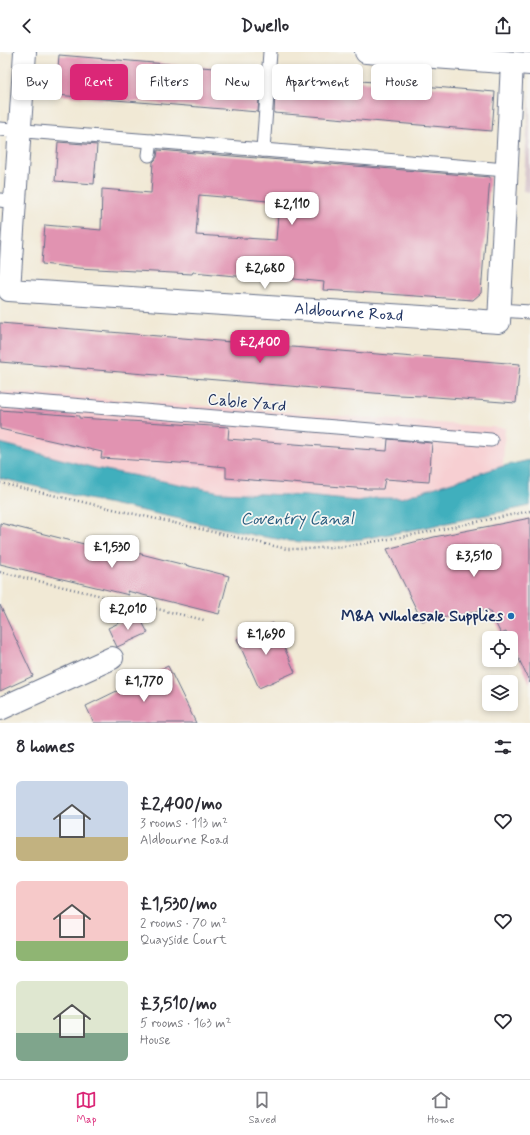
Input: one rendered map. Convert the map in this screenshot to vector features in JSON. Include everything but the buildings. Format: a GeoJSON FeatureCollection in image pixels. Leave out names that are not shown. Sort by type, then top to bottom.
{"type":"FeatureCollection","features":[{"type":"Feature","properties":{"kind":"street","name":"Aldbourne Road"},"geometry":{"type":"LineString","coordinates":[[25,52],[10,130],[8,201],[10,290],[499,322],[499,310]]}},
{"type":"Feature","properties":{"kind":"street"},"geometry":{"type":"LineString","coordinates":[[366,52],[521,63],[506,170],[499,310]]}},
{"type":"Feature","properties":{"kind":"street"},"geometry":{"type":"LineString","coordinates":[[0,709],[112,658]]}},
{"type":"Feature","properties":{"kind":"lane"},"geometry":{"type":"LineString","coordinates":[[264,150],[270,52]]}},
{"type":"Feature","properties":{"kind":"lane"},"geometry":{"type":"LineString","coordinates":[[10,130],[506,170]]}},
{"type":"Feature","properties":{"kind":"lane"},"geometry":{"type":"LineString","coordinates":[[149,155],[151,141]]}},
{"type":"Feature","properties":{"kind":"lane"},"geometry":{"type":"LineString","coordinates":[[499,310],[530,312]]}},
{"type":"Feature","properties":{"kind":"lane","name":"Cable Yard"},"geometry":{"type":"LineString","coordinates":[[0,399],[491,440]]}},
{"type":"Feature","properties":{"kind":"path"},"geometry":{"type":"LineString","coordinates":[[0,483],[287,549],[355,545],[530,511]]}},
{"type":"Feature","properties":{"kind":"path"},"geometry":{"type":"LineString","coordinates":[[0,572],[204,620]]}},
{"type":"Feature","properties":{"kind":"shaded area"},"geometry":{"type":"Polygon","coordinates":[[[530,91],[530,192],[523,191],[530,91]]]}},
{"type":"Feature","properties":{"kind":"shaded area"},"geometry":{"type":"Polygon","coordinates":[[[0,391],[505,428],[503,466],[401,498],[376,498],[358,501],[306,496],[220,492],[95,468],[0,443],[0,391]]]}},
{"type":"Feature","properties":{"kind":"water","name":"Coventry Canal"},"geometry":{"type":"Polygon","coordinates":[[[0,443],[95,468],[220,492],[306,496],[357,501],[376,498],[401,498],[503,466],[530,460],[530,506],[362,539],[317,543],[289,541],[254,535],[88,499],[0,478],[0,443]]]}},
{"type":"Feature","properties":{"kind":"place","name":"M&A Wholesale Supplies"},"geometry":{"type":"Point","coordinates":[511,616]}}]}
